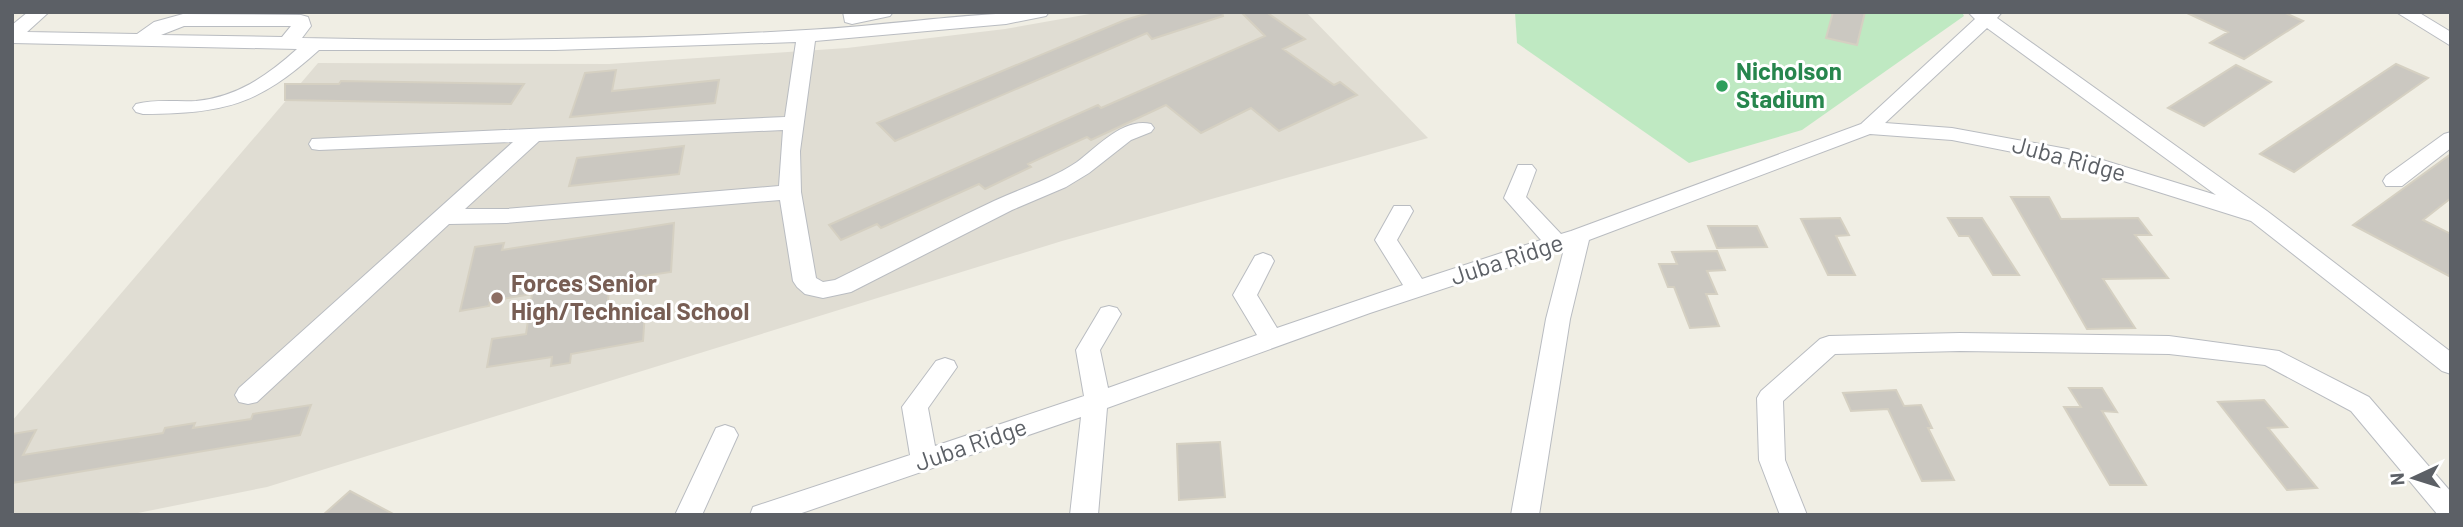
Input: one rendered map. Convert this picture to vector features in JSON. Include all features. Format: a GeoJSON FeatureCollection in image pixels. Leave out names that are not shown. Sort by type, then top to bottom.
{"type":"FeatureCollection","features":[{"type":"Feature","properties":{"kind":"street"},"geometry":{"type":"LineString","coordinates":[[12,36],[40,12]]}},
{"type":"Feature","properties":{"kind":"street"},"geometry":{"type":"LineString","coordinates":[[852,12],[852,18],[884,12]]}},
{"type":"Feature","properties":{"kind":"street"},"geometry":{"type":"LineString","coordinates":[[12,36],[286,44],[568,44],[806,36],[1006,18],[1040,12]]}},
{"type":"Feature","properties":{"kind":"street"},"geometry":{"type":"LineString","coordinates":[[2405,12],[2451,40]]}},
{"type":"Feature","properties":{"kind":"street"},"geometry":{"type":"LineString","coordinates":[[1868,128],[1985,14],[2259,216],[2451,365]]}},
{"type":"Feature","properties":{"kind":"street"},"geometry":{"type":"LineString","coordinates":[[142,39],[161,26],[183,20],[301,21],[302,26],[286,44]]}},
{"type":"Feature","properties":{"kind":"street"},"geometry":{"type":"LineString","coordinates":[[806,36],[790,151],[790,192],[804,281],[819,290],[831,290],[1004,205],[1058,182],[1082,168],[1124,136],[1144,128]]}},
{"type":"Feature","properties":{"kind":"street"},"geometry":{"type":"LineString","coordinates":[[143,108],[204,108],[225,104],[281,76],[314,44]]}},
{"type":"Feature","properties":{"kind":"street"},"geometry":{"type":"LineString","coordinates":[[319,144],[794,123]]}},
{"type":"Feature","properties":{"kind":"street","name":"Juba Ridge"},"geometry":{"type":"LineString","coordinates":[[763,515],[816,505],[924,461],[1417,289],[1568,240],[1868,128],[1952,134],[2044,151],[2259,216]]}},
{"type":"Feature","properties":{"kind":"street"},"geometry":{"type":"LineString","coordinates":[[248,395],[532,136]]}},
{"type":"Feature","properties":{"kind":"street"},"geometry":{"type":"LineString","coordinates":[[2393,181],[2451,138]]}},
{"type":"Feature","properties":{"kind":"street"},"geometry":{"type":"LineString","coordinates":[[1525,170],[1515,198],[1568,240],[1558,319],[1525,515]]}},
{"type":"Feature","properties":{"kind":"street"},"geometry":{"type":"LineString","coordinates":[[441,217],[547,214],[790,192]]}},
{"type":"Feature","properties":{"kind":"street"},"geometry":{"type":"LineString","coordinates":[[1402,211],[1387,240],[1417,289]]}},
{"type":"Feature","properties":{"kind":"street"},"geometry":{"type":"LineString","coordinates":[[1263,261],[1245,295],[1271,340]]}},
{"type":"Feature","properties":{"kind":"street"},"geometry":{"type":"LineString","coordinates":[[1084,515],[1097,402],[1088,350],[1110,314]]}},
{"type":"Feature","properties":{"kind":"street"},"geometry":{"type":"LineString","coordinates":[[1794,515],[1772,460],[1770,398],[1829,345],[1960,342],[2169,345],[2270,356],[2360,404],[2451,512]]}},
{"type":"Feature","properties":{"kind":"street"},"geometry":{"type":"LineString","coordinates":[[924,461],[915,407],[945,367]]}},
{"type":"Feature","properties":{"kind":"street"},"geometry":{"type":"LineString","coordinates":[[688,515],[725,435]]}},
{"type":"Feature","properties":{"kind":"shaded area","name":"Forces Senior High/Technical School"},"geometry":{"type":"Polygon","coordinates":[[[1101,12],[1306,12],[1428,138],[1062,241],[267,487],[128,515],[12,515],[12,421],[318,63],[609,64],[847,48],[1005,29],[1101,12]]]}},
{"type":"Feature","properties":{"kind":"green space","name":"Nicholson Stadium"},"geometry":{"type":"Polygon","coordinates":[[[1515,12],[1962,12],[1964,16],[1802,130],[1689,163],[1517,43],[1515,12]]]}},
{"type":"Feature","properties":{"kind":"building"},"geometry":{"type":"Polygon","coordinates":[[[1152,12],[1222,12],[1223,16],[1152,39],[1147,33],[895,141],[877,123],[1125,20],[1152,12]]]}},
{"type":"Feature","properties":{"kind":"building"},"geometry":{"type":"Polygon","coordinates":[[[1241,12],[1266,12],[1305,39],[1283,49],[1334,85],[1340,82],[1357,95],[1279,131],[1251,108],[1201,133],[1166,105],[1091,140],[1087,137],[1028,164],[1031,167],[985,189],[979,184],[881,228],[877,224],[841,240],[829,225],[1098,105],[1101,108],[1265,36],[1241,12]]]}},
{"type":"Feature","properties":{"kind":"building"},"geometry":{"type":"Polygon","coordinates":[[[1833,12],[1865,12],[1857,45],[1826,38],[1833,12]]]}},
{"type":"Feature","properties":{"kind":"building"},"geometry":{"type":"Polygon","coordinates":[[[2185,12],[2283,12],[2303,21],[2244,59],[2210,43],[2228,32],[2185,12]]]}},
{"type":"Feature","properties":{"kind":"building"},"geometry":{"type":"Polygon","coordinates":[[[2396,64],[2428,78],[2294,172],[2260,154],[2396,64]]]}},
{"type":"Feature","properties":{"kind":"building"},"geometry":{"type":"Polygon","coordinates":[[[2236,65],[2271,82],[2204,126],[2168,108],[2236,65]]]}},
{"type":"Feature","properties":{"kind":"building"},"geometry":{"type":"Polygon","coordinates":[[[616,70],[612,91],[719,80],[715,103],[570,117],[585,73],[616,70]]]}},
{"type":"Feature","properties":{"kind":"building"},"geometry":{"type":"Polygon","coordinates":[[[341,81],[524,84],[511,104],[285,100],[285,84],[339,84],[341,81]]]}},
{"type":"Feature","properties":{"kind":"building"},"geometry":{"type":"Polygon","coordinates":[[[684,146],[679,174],[569,186],[577,158],[684,146]]]}},
{"type":"Feature","properties":{"kind":"building"},"geometry":{"type":"Polygon","coordinates":[[[2451,154],[2451,198],[2423,220],[2451,234],[2451,277],[2353,225],[2451,154]]]}},
{"type":"Feature","properties":{"kind":"building"},"geometry":{"type":"Polygon","coordinates":[[[2011,197],[2049,197],[2061,219],[2138,218],[2151,235],[2135,235],[2168,278],[2103,279],[2135,328],[2087,329],[2011,197]]]}},
{"type":"Feature","properties":{"kind":"building"},"geometry":{"type":"Polygon","coordinates":[[[1840,218],[1849,235],[1836,236],[1855,275],[1828,275],[1801,219],[1840,218]]]}},
{"type":"Feature","properties":{"kind":"building"},"geometry":{"type":"Polygon","coordinates":[[[1948,218],[1982,218],[2019,275],[1993,275],[1969,236],[1959,236],[1948,218]]]}},
{"type":"Feature","properties":{"kind":"building"},"geometry":{"type":"Polygon","coordinates":[[[674,223],[671,272],[610,281],[606,319],[645,312],[643,341],[571,354],[570,363],[551,366],[552,357],[487,367],[492,339],[526,334],[532,294],[490,301],[489,306],[460,311],[475,247],[504,243],[502,250],[674,223]]]}},
{"type":"Feature","properties":{"kind":"building"},"geometry":{"type":"Polygon","coordinates":[[[1708,226],[1757,226],[1767,247],[1717,248],[1708,226]]]}},
{"type":"Feature","properties":{"kind":"building"},"geometry":{"type":"Polygon","coordinates":[[[1717,251],[1725,270],[1707,271],[1717,294],[1706,294],[1719,326],[1690,328],[1674,287],[1668,287],[1659,264],[1677,264],[1672,252],[1717,251]]]}},
{"type":"Feature","properties":{"kind":"building"},"geometry":{"type":"Polygon","coordinates":[[[2069,388],[2102,388],[2117,412],[2102,411],[2146,485],[2110,485],[2064,407],[2081,407],[2069,388]]]}},
{"type":"Feature","properties":{"kind":"building"},"geometry":{"type":"Polygon","coordinates":[[[1896,390],[1904,406],[1921,405],[1932,428],[1928,428],[1954,480],[1922,481],[1888,409],[1851,411],[1843,393],[1896,390]]]}},
{"type":"Feature","properties":{"kind":"building"},"geometry":{"type":"Polygon","coordinates":[[[2264,400],[2287,427],[2268,428],[2317,488],[2287,490],[2218,402],[2264,400]]]}},
{"type":"Feature","properties":{"kind":"building"},"geometry":{"type":"Polygon","coordinates":[[[311,405],[300,435],[12,483],[12,434],[36,430],[23,455],[163,433],[165,428],[195,423],[193,428],[251,419],[253,414],[311,405]]]}},
{"type":"Feature","properties":{"kind":"building"},"geometry":{"type":"Polygon","coordinates":[[[1220,442],[1225,497],[1179,500],[1177,444],[1220,442]]]}},
{"type":"Feature","properties":{"kind":"building"},"geometry":{"type":"Polygon","coordinates":[[[350,491],[395,515],[323,515],[350,491]]]}},
{"type":"Feature","properties":{"kind":"place","name":"Nicholson Stadium"},"geometry":{"type":"Point","coordinates":[1722,86]}},
{"type":"Feature","properties":{"kind":"place","name":"Forces Senior High/Technical School"},"geometry":{"type":"Point","coordinates":[497,298]}}]}
